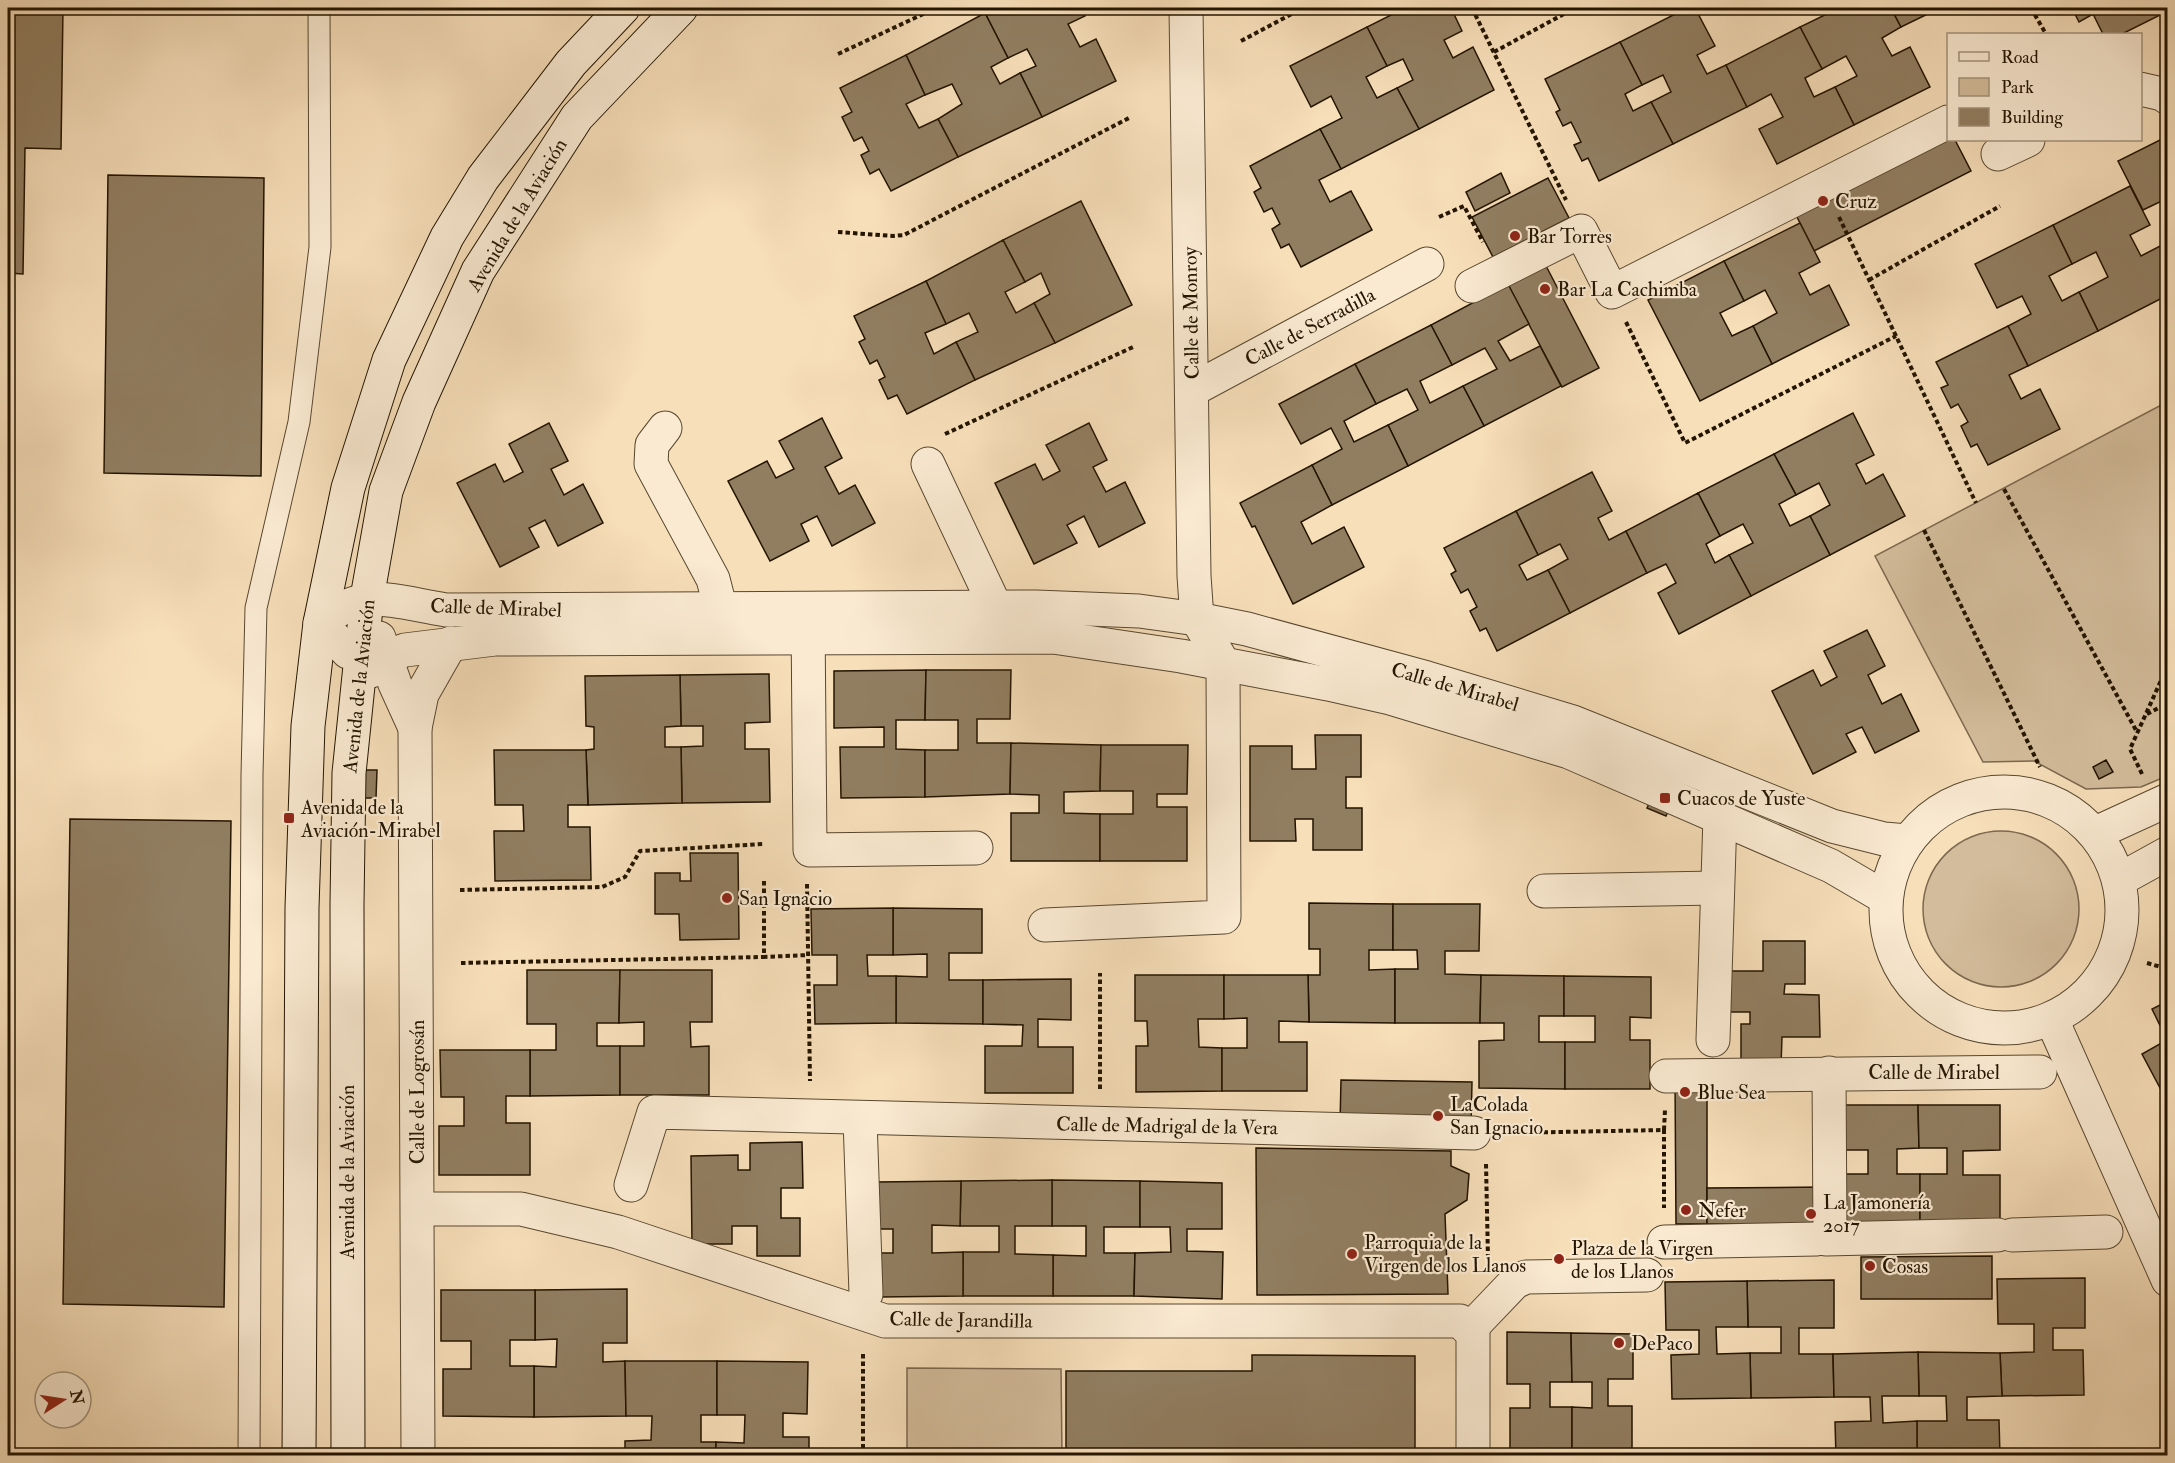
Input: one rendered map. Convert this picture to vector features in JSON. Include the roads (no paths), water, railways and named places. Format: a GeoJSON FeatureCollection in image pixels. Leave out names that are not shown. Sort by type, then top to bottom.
{"type":"FeatureCollection","features":[{"type":"Feature","properties":{"kind":"street","name":"Avenida de la Aviación"},"geometry":{"type":"LineString","coordinates":[[299,1455],[302,908],[308,726],[320,622],[348,488],[388,360],[417,295],[483,178],[572,63],[623,8]]}},
{"type":"Feature","properties":{"kind":"street","name":"Avenida de la Aviación"},"geometry":{"type":"LineString","coordinates":[[348,1455],[347,904],[349,773],[356,692],[373,656],[367,598],[387,490],[399,452],[478,271],[577,117],[681,8]]}},
{"type":"Feature","properties":{"kind":"street","name":"Calle de Monroy"},"geometry":{"type":"LineString","coordinates":[[1186,8],[1194,576],[1197,619]]}},
{"type":"Feature","properties":{"kind":"street"},"geometry":{"type":"LineString","coordinates":[[2142,89],[2162,94],[2168,98]]}},
{"type":"Feature","properties":{"kind":"street"},"geometry":{"type":"LineString","coordinates":[[1485,279],[1581,231],[1612,292],[1947,123]]}},
{"type":"Feature","properties":{"kind":"street"},"geometry":{"type":"LineString","coordinates":[[1998,154],[2026,141]]}},
{"type":"Feature","properties":{"kind":"street","name":"Calle de Serradilla"},"geometry":{"type":"LineString","coordinates":[[1192,390],[1427,264]]}},
{"type":"Feature","properties":{"kind":"street"},"geometry":{"type":"LineString","coordinates":[[665,428],[652,445],[651,464],[713,579],[721,625]]}},
{"type":"Feature","properties":{"kind":"street"},"geometry":{"type":"LineString","coordinates":[[935,450],[996,608]]}},
{"type":"Feature","properties":{"kind":"street"},"geometry":{"type":"LineString","coordinates":[[367,598],[348,603],[320,622],[348,652],[373,656]]}},
{"type":"Feature","properties":{"kind":"street","name":"Calle de Mirabel"},"geometry":{"type":"LineString","coordinates":[[367,598],[446,610],[721,625]]}},
{"type":"Feature","properties":{"kind":"street","name":"Calle de Mirabel"},"geometry":{"type":"LineString","coordinates":[[808,624],[996,608],[1139,611],[1197,619],[1247,629],[1478,692],[1573,722],[1832,826],[1884,839],[1907,841]]}},
{"type":"Feature","properties":{"kind":"street"},"geometry":{"type":"LineString","coordinates":[[1046,925],[1224,917],[1222,663],[1197,619]]}},
{"type":"Feature","properties":{"kind":"street"},"geometry":{"type":"LineString","coordinates":[[808,624],[810,850],[976,848]]}},
{"type":"Feature","properties":{"kind":"street","name":"Calle de Mirabel"},"geometry":{"type":"LineString","coordinates":[[373,656],[451,643],[495,639],[721,625],[808,624],[1053,637],[1222,663],[1390,698],[1569,752],[1831,866],[1884,897]]}},
{"type":"Feature","properties":{"kind":"street","name":"Calle de Logrosán"},"geometry":{"type":"LineString","coordinates":[[418,1455],[415,728],[422,694],[451,643]]}},
{"type":"Feature","properties":{"kind":"street","name":"Calle de Logrosán"},"geometry":{"type":"LineString","coordinates":[[373,656],[415,728]]}},
{"type":"Feature","properties":{"kind":"street"},"geometry":{"type":"LineString","coordinates":[[1707,775],[1718,801],[1720,816],[1713,1040]]}},
{"type":"Feature","properties":{"kind":"street"},"geometry":{"type":"LineString","coordinates":[[2096,833],[2157,791]]}},
{"type":"Feature","properties":{"kind":"street"},"geometry":{"type":"LineString","coordinates":[[1984,793],[2036,796],[2067,809],[2096,833],[2112,856],[2119,880],[2123,908],[2118,947],[2097,986],[2052,1020],[2019,1030],[1975,1027],[1931,1006],[1898,966],[1885,916],[1884,897],[1893,864],[1907,841],[1946,807],[1984,793]]}},
{"type":"Feature","properties":{"kind":"street"},"geometry":{"type":"LineString","coordinates":[[2119,880],[2168,853]]}},
{"type":"Feature","properties":{"kind":"street"},"geometry":{"type":"LineString","coordinates":[[1544,891],[1718,888]]}},
{"type":"Feature","properties":{"kind":"street"},"geometry":{"type":"LineString","coordinates":[[2052,1020],[2168,1280]]}},
{"type":"Feature","properties":{"kind":"street","name":"Calle de Mirabel"},"geometry":{"type":"LineString","coordinates":[[1666,1076],[2040,1072]]}},
{"type":"Feature","properties":{"kind":"street"},"geometry":{"type":"LineString","coordinates":[[1824,1239],[1829,1073]]}},
{"type":"Feature","properties":{"kind":"street","name":"Calle de Madrigal de la Vera"},"geometry":{"type":"LineString","coordinates":[[631,1185],[654,1112],[1100,1124],[1486,1141]]}},
{"type":"Feature","properties":{"kind":"street"},"geometry":{"type":"LineString","coordinates":[[860,1119],[866,1294]]}},
{"type":"Feature","properties":{"kind":"street","name":"Calle de Jarandilla"},"geometry":{"type":"LineString","coordinates":[[418,1209],[521,1209],[618,1232],[885,1321],[1460,1325]]}},
{"type":"Feature","properties":{"kind":"street"},"geometry":{"type":"LineString","coordinates":[[1664,1242],[2106,1232]]}},
{"type":"Feature","properties":{"kind":"street"},"geometry":{"type":"LineString","coordinates":[[1473,1455],[1473,1334],[1460,1325],[1515,1282],[1526,1277],[1647,1275]]}},
{"type":"Feature","properties":{"kind":"lane"},"geometry":{"type":"LineString","coordinates":[[249,1455],[252,774],[256,608],[299,422],[320,247],[319,8]]}},
{"type":"Feature","properties":{"kind":"place","name":"Cruz"},"geometry":{"type":"Point","coordinates":[1823,201]}},
{"type":"Feature","properties":{"kind":"place","name":"Bar Torres"},"geometry":{"type":"Point","coordinates":[1515,236]}},
{"type":"Feature","properties":{"kind":"place","name":"Bar La Cachimba"},"geometry":{"type":"Point","coordinates":[1545,289]}},
{"type":"Feature","properties":{"kind":"place","name":"Cuacos de Yuste"},"geometry":{"type":"Point","coordinates":[1665,798]}},
{"type":"Feature","properties":{"kind":"place","name":"Avenida de la Aviación-Mirabel"},"geometry":{"type":"Point","coordinates":[289,818]}},
{"type":"Feature","properties":{"kind":"place","name":"San Ignacio"},"geometry":{"type":"Point","coordinates":[727,898]}},
{"type":"Feature","properties":{"kind":"place","name":"Blue Sea"},"geometry":{"type":"Point","coordinates":[1685,1092]}},
{"type":"Feature","properties":{"kind":"place","name":"LaColada San Ignacio"},"geometry":{"type":"Point","coordinates":[1438,1116]}},
{"type":"Feature","properties":{"kind":"place","name":"Nefer"},"geometry":{"type":"Point","coordinates":[1686,1210]}},
{"type":"Feature","properties":{"kind":"place","name":"La Jamonería 2017"},"geometry":{"type":"Point","coordinates":[1811,1214]}},
{"type":"Feature","properties":{"kind":"place","name":"Parroquia de la Virgen de los Llanos"},"geometry":{"type":"Point","coordinates":[1352,1254]}},
{"type":"Feature","properties":{"kind":"place","name":"Plaza de la Virgen de los Llanos"},"geometry":{"type":"Point","coordinates":[1559,1259]}},
{"type":"Feature","properties":{"kind":"place","name":"Cosas"},"geometry":{"type":"Point","coordinates":[1870,1266]}},
{"type":"Feature","properties":{"kind":"place","name":"DePaco"},"geometry":{"type":"Point","coordinates":[1619,1343]}}]}
